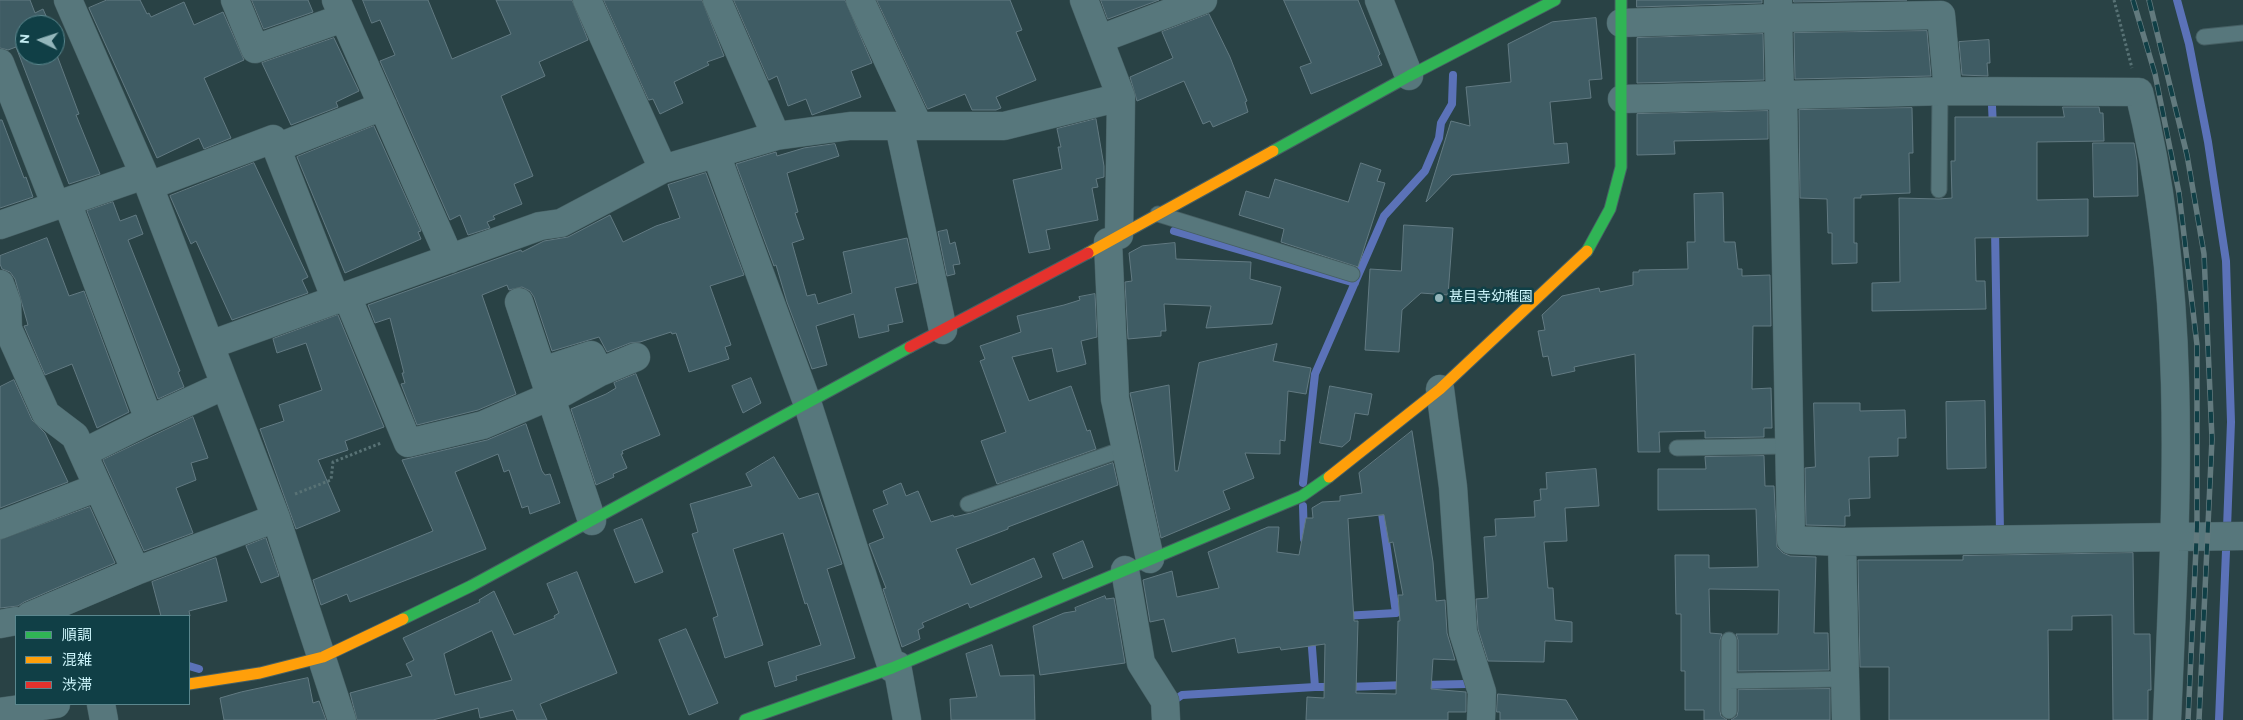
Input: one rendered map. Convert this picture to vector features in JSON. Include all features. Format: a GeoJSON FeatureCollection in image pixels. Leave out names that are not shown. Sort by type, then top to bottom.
{"type":"FeatureCollection","features":[{"type":"Feature","properties":{"kind":"street"},"geometry":{"type":"LineString","coordinates":[[68,0],[146,180],[274,511],[342,720]]}},
{"type":"Feature","properties":{"kind":"street"},"geometry":{"type":"LineString","coordinates":[[236,0],[256,49],[339,9],[450,259]]}},
{"type":"Feature","properties":{"kind":"street"},"geometry":{"type":"LineString","coordinates":[[587,0],[663,170]]}},
{"type":"Feature","properties":{"kind":"street"},"geometry":{"type":"LineString","coordinates":[[718,0],[776,136]]}},
{"type":"Feature","properties":{"kind":"street"},"geometry":{"type":"LineString","coordinates":[[860,0],[909,125],[943,330]]}},
{"type":"Feature","properties":{"kind":"street"},"geometry":{"type":"LineString","coordinates":[[1084,0],[1120,97],[1114,238],[1115,399],[1150,559]]}},
{"type":"Feature","properties":{"kind":"street"},"geometry":{"type":"LineString","coordinates":[[1100,39],[1203,0]]}},
{"type":"Feature","properties":{"kind":"street"},"geometry":{"type":"LineString","coordinates":[[1379,0],[1409,76]]}},
{"type":"Feature","properties":{"kind":"street"},"geometry":{"type":"LineString","coordinates":[[190,684],[260,673],[323,657],[471,586],[1409,76],[1555,0]]}},
{"type":"Feature","properties":{"kind":"street"},"geometry":{"type":"LineString","coordinates":[[745,720],[894,667],[1302,496],[1314,489],[1440,389],[1588,250],[1610,209],[1621,167],[1621,11],[1941,8],[1944,91]]}},
{"type":"Feature","properties":{"kind":"street"},"geometry":{"type":"LineString","coordinates":[[1778,9],[1791,540],[1842,542],[2243,536]]}},
{"type":"Feature","properties":{"kind":"street"},"geometry":{"type":"LineString","coordinates":[[0,63],[61,204],[149,420]]}},
{"type":"Feature","properties":{"kind":"street"},"geometry":{"type":"LineString","coordinates":[[1622,99],[1944,91],[2139,92],[2151,144],[2162,208],[2173,322],[2175,408],[2174,537],[2166,720]]}},
{"type":"Feature","properties":{"kind":"street"},"geometry":{"type":"LineString","coordinates":[[210,345],[540,226],[561,224],[663,170],[776,136],[850,126],[1004,126],[1120,97]]}},
{"type":"Feature","properties":{"kind":"street"},"geometry":{"type":"LineString","coordinates":[[276,148],[383,106]]}},
{"type":"Feature","properties":{"kind":"street"},"geometry":{"type":"LineString","coordinates":[[0,225],[61,204],[146,180],[272,140],[408,443],[483,425],[541,400],[551,399],[600,372],[636,357]]}},
{"type":"Feature","properties":{"kind":"street"},"geometry":{"type":"LineString","coordinates":[[716,154],[807,402],[894,667],[907,720]]}},
{"type":"Feature","properties":{"kind":"street"},"geometry":{"type":"LineString","coordinates":[[0,284],[6,303],[8,329],[46,414],[75,436],[136,571]]}},
{"type":"Feature","properties":{"kind":"street"},"geometry":{"type":"LineString","coordinates":[[519,302],[592,521]]}},
{"type":"Feature","properties":{"kind":"street"},"geometry":{"type":"LineString","coordinates":[[542,371],[591,355],[600,372]]}},
{"type":"Feature","properties":{"kind":"street"},"geometry":{"type":"LineString","coordinates":[[83,453],[226,385]]}},
{"type":"Feature","properties":{"kind":"street"},"geometry":{"type":"LineString","coordinates":[[1440,389],[1453,487],[1463,632],[1482,692],[1481,720]]}},
{"type":"Feature","properties":{"kind":"street"},"geometry":{"type":"LineString","coordinates":[[0,525],[98,487]]}},
{"type":"Feature","properties":{"kind":"street"},"geometry":{"type":"LineString","coordinates":[[32,615],[274,511]]}},
{"type":"Feature","properties":{"kind":"street"},"geometry":{"type":"LineString","coordinates":[[1842,542],[1846,720]]}},
{"type":"Feature","properties":{"kind":"street"},"geometry":{"type":"LineString","coordinates":[[1125,570],[1141,663],[1165,701],[1166,720]]}},
{"type":"Feature","properties":{"kind":"street"},"geometry":{"type":"LineString","coordinates":[[0,624],[15,621]]}},
{"type":"Feature","properties":{"kind":"street"},"geometry":{"type":"LineString","coordinates":[[0,712],[49,705]]}},
{"type":"Feature","properties":{"kind":"street"},"geometry":{"type":"LineString","coordinates":[[102,705],[104,720]]}},
{"type":"Feature","properties":{"kind":"lane"},"geometry":{"type":"LineString","coordinates":[[2204,37],[2243,33]]}},
{"type":"Feature","properties":{"kind":"lane"},"geometry":{"type":"LineString","coordinates":[[1939,190],[1944,91]]}},
{"type":"Feature","properties":{"kind":"lane"},"geometry":{"type":"LineString","coordinates":[[1158,214],[1352,274]]}},
{"type":"Feature","properties":{"kind":"lane"},"geometry":{"type":"LineString","coordinates":[[1678,448],[1789,446]]}},
{"type":"Feature","properties":{"kind":"lane"},"geometry":{"type":"LineString","coordinates":[[968,504],[1126,448]]}},
{"type":"Feature","properties":{"kind":"lane"},"geometry":{"type":"LineString","coordinates":[[1729,640],[1729,711]]}},
{"type":"Feature","properties":{"kind":"lane"},"geometry":{"type":"LineString","coordinates":[[1729,681],[1845,679]]}},
{"type":"Feature","properties":{"kind":"path"},"geometry":{"type":"LineString","coordinates":[[2114,0],[2139,92]]}},
{"type":"Feature","properties":{"kind":"path"},"geometry":{"type":"LineString","coordinates":[[274,511],[330,480],[333,462],[404,434]]}},
{"type":"Feature","properties":{"kind":"building"},"geometry":{"type":"Polygon","coordinates":[[[0,0],[30,0],[35,13],[43,9],[46,15],[15,15],[15,47],[8,50],[0,48],[0,0]]]}},
{"type":"Feature","properties":{"kind":"building"},"geometry":{"type":"Polygon","coordinates":[[[107,0],[140,0],[147,14],[149,13],[151,17],[184,2],[194,25],[223,12],[244,60],[204,78],[231,138],[204,149],[199,138],[157,158],[89,8],[107,0]]]}},
{"type":"Feature","properties":{"kind":"building"},"geometry":{"type":"Polygon","coordinates":[[[252,0],[308,0],[313,12],[264,29],[252,0]]]}},
{"type":"Feature","properties":{"kind":"building"},"geometry":{"type":"Polygon","coordinates":[[[363,0],[428,0],[452,59],[511,34],[496,0],[572,0],[588,40],[539,62],[545,76],[501,96],[533,176],[514,184],[522,204],[493,216],[495,219],[487,222],[490,228],[468,235],[460,215],[450,220],[380,61],[395,55],[380,20],[372,23],[363,0]]]}},
{"type":"Feature","properties":{"kind":"building"},"geometry":{"type":"Polygon","coordinates":[[[604,0],[702,0],[724,56],[707,62],[709,65],[674,82],[683,103],[660,114],[653,99],[649,100],[604,0]]]}},
{"type":"Feature","properties":{"kind":"building"},"geometry":{"type":"Polygon","coordinates":[[[734,0],[845,0],[872,63],[851,71],[861,97],[812,115],[806,99],[788,106],[777,76],[769,80],[734,0]]]}},
{"type":"Feature","properties":{"kind":"building"},"geometry":{"type":"Polygon","coordinates":[[[877,0],[1010,0],[1022,30],[1016,32],[1036,80],[996,97],[1001,108],[996,110],[972,110],[965,94],[928,109],[877,0]]]}},
{"type":"Feature","properties":{"kind":"building"},"geometry":{"type":"Polygon","coordinates":[[[1101,0],[1159,0],[1108,19],[1101,0]]]}},
{"type":"Feature","properties":{"kind":"building"},"geometry":{"type":"Polygon","coordinates":[[[1284,0],[1358,0],[1380,54],[1378,56],[1382,65],[1311,94],[1300,67],[1311,63],[1284,0]]]}},
{"type":"Feature","properties":{"kind":"building"},"geometry":{"type":"Polygon","coordinates":[[[1637,0],[1762,0],[1762,3],[1637,7],[1637,0]]]}},
{"type":"Feature","properties":{"kind":"building"},"geometry":{"type":"Polygon","coordinates":[[[1794,0],[1907,0],[1794,2],[1794,0]]]}},
{"type":"Feature","properties":{"kind":"building"},"geometry":{"type":"Polygon","coordinates":[[[1209,14],[1230,57],[1247,101],[1245,102],[1248,112],[1213,127],[1210,121],[1203,124],[1184,81],[1137,101],[1130,77],[1173,58],[1162,32],[1209,14]]]}},
{"type":"Feature","properties":{"kind":"building"},"geometry":{"type":"Polygon","coordinates":[[[1596,18],[1602,79],[1589,80],[1591,98],[1550,102],[1554,144],[1567,143],[1569,163],[1452,175],[1426,202],[1451,121],[1470,126],[1466,87],[1511,82],[1508,44],[1552,22],[1596,18]]]}},
{"type":"Feature","properties":{"kind":"building"},"geometry":{"type":"Polygon","coordinates":[[[1927,31],[1931,76],[1795,79],[1794,33],[1927,31]]]}},
{"type":"Feature","properties":{"kind":"building"},"geometry":{"type":"Polygon","coordinates":[[[1763,34],[1764,80],[1637,83],[1637,38],[1763,34]]]}},
{"type":"Feature","properties":{"kind":"building"},"geometry":{"type":"Polygon","coordinates":[[[334,38],[359,91],[336,102],[338,107],[291,125],[262,63],[334,38]]]}},
{"type":"Feature","properties":{"kind":"building"},"geometry":{"type":"Polygon","coordinates":[[[1989,40],[1990,63],[1987,63],[1988,76],[1962,75],[1959,42],[1989,40]]]}},
{"type":"Feature","properties":{"kind":"building"},"geometry":{"type":"Polygon","coordinates":[[[23,65],[61,65],[79,114],[76,115],[100,174],[69,184],[23,65]]]}},
{"type":"Feature","properties":{"kind":"building"},"geometry":{"type":"Polygon","coordinates":[[[2063,107],[2099,107],[2100,113],[2103,113],[2104,141],[2037,142],[2037,200],[2088,199],[2088,236],[1975,238],[1976,281],[1985,281],[1986,309],[1872,311],[1872,283],[1900,282],[1899,198],[1952,198],[1951,161],[1955,161],[1955,117],[2064,117],[2063,107]]]}},
{"type":"Feature","properties":{"kind":"building"},"geometry":{"type":"Polygon","coordinates":[[[1912,108],[1913,153],[1909,153],[1910,193],[1861,195],[1861,198],[1854,198],[1854,243],[1857,243],[1857,263],[1832,264],[1832,233],[1828,233],[1827,199],[1800,198],[1799,110],[1912,108]]]}},
{"type":"Feature","properties":{"kind":"building"},"geometry":{"type":"Polygon","coordinates":[[[1768,111],[1768,139],[1674,141],[1675,154],[1637,155],[1637,114],[1768,111]]]}},
{"type":"Feature","properties":{"kind":"building"},"geometry":{"type":"Polygon","coordinates":[[[1096,119],[1104,166],[1104,177],[1096,179],[1098,187],[1092,188],[1098,220],[1046,230],[1050,249],[1029,253],[1013,180],[1062,169],[1058,147],[1061,147],[1057,129],[1096,119]]]}},
{"type":"Feature","properties":{"kind":"building"},"geometry":{"type":"Polygon","coordinates":[[[0,120],[2,120],[33,197],[0,208],[0,120]]]}},
{"type":"Feature","properties":{"kind":"building"},"geometry":{"type":"Polygon","coordinates":[[[374,126],[421,231],[418,232],[421,239],[345,273],[297,157],[374,126]]]}},
{"type":"Feature","properties":{"kind":"building"},"geometry":{"type":"Polygon","coordinates":[[[2093,143],[2134,143],[2137,161],[2138,196],[2094,197],[2093,143]]]}},
{"type":"Feature","properties":{"kind":"building"},"geometry":{"type":"Polygon","coordinates":[[[835,144],[839,156],[787,173],[798,212],[795,213],[804,239],[792,243],[807,296],[815,294],[818,304],[852,293],[843,252],[907,238],[917,283],[895,288],[903,322],[888,325],[889,331],[859,338],[854,314],[816,326],[827,365],[812,369],[787,302],[776,265],[774,266],[736,164],[776,152],[777,156],[804,148],[835,144]]]}},
{"type":"Feature","properties":{"kind":"building"},"geometry":{"type":"Polygon","coordinates":[[[254,163],[308,277],[302,280],[308,293],[232,320],[196,241],[191,244],[170,196],[254,163]]]}},
{"type":"Feature","properties":{"kind":"building"},"geometry":{"type":"Polygon","coordinates":[[[1361,163],[1381,170],[1377,181],[1385,183],[1358,267],[1281,242],[1284,229],[1239,215],[1246,191],[1269,198],[1275,179],[1348,202],[1361,163]]]}},
{"type":"Feature","properties":{"kind":"building"},"geometry":{"type":"Polygon","coordinates":[[[706,173],[744,275],[710,286],[731,345],[725,347],[729,359],[689,372],[676,333],[672,334],[671,332],[640,342],[630,343],[607,352],[599,337],[552,351],[534,297],[530,291],[522,287],[509,290],[507,285],[482,295],[516,394],[478,410],[417,425],[401,384],[405,383],[402,373],[404,373],[390,318],[375,323],[368,305],[521,250],[522,252],[544,241],[568,237],[610,215],[623,242],[656,226],[680,218],[668,185],[706,173]]]}},
{"type":"Feature","properties":{"kind":"building"},"geometry":{"type":"Polygon","coordinates":[[[1723,193],[1724,242],[1735,242],[1738,269],[1742,269],[1742,276],[1770,275],[1771,326],[1753,326],[1752,389],[1771,388],[1772,428],[1764,428],[1764,437],[1705,438],[1705,431],[1659,432],[1660,452],[1638,452],[1635,354],[1574,367],[1575,371],[1552,376],[1548,356],[1543,357],[1538,331],[1545,330],[1542,315],[1562,296],[1599,288],[1600,292],[1633,285],[1633,272],[1639,272],[1639,270],[1688,269],[1687,242],[1695,242],[1694,194],[1723,193]]]}},
{"type":"Feature","properties":{"kind":"building"},"geometry":{"type":"Polygon","coordinates":[[[113,202],[120,221],[136,215],[143,234],[128,240],[180,371],[178,372],[184,387],[158,399],[87,211],[113,202]]]}},
{"type":"Feature","properties":{"kind":"building"},"geometry":{"type":"Polygon","coordinates":[[[1404,225],[1453,228],[1448,295],[1421,293],[1402,310],[1399,352],[1365,350],[1370,269],[1401,271],[1404,225]]]}},
{"type":"Feature","properties":{"kind":"building"},"geometry":{"type":"Polygon","coordinates":[[[947,230],[950,244],[955,242],[960,264],[953,265],[955,274],[947,276],[938,232],[947,230]]]}},
{"type":"Feature","properties":{"kind":"building"},"geometry":{"type":"Polygon","coordinates":[[[47,238],[69,296],[84,291],[129,412],[97,428],[72,364],[45,375],[24,326],[28,325],[15,279],[10,272],[2,269],[0,264],[0,256],[47,238]]]}},
{"type":"Feature","properties":{"kind":"building"},"geometry":{"type":"Polygon","coordinates":[[[1175,243],[1176,259],[1251,262],[1250,279],[1281,287],[1272,324],[1206,328],[1211,306],[1164,304],[1166,331],[1161,331],[1161,336],[1128,339],[1125,282],[1132,281],[1129,253],[1142,246],[1175,243]]]}},
{"type":"Feature","properties":{"kind":"building"},"geometry":{"type":"Polygon","coordinates":[[[1095,294],[1097,337],[1081,341],[1086,364],[1057,372],[1052,348],[1012,357],[1029,401],[1071,386],[1087,431],[1090,430],[1096,449],[997,484],[981,441],[1006,432],[980,361],[985,359],[980,346],[1021,332],[1017,316],[1064,305],[1080,300],[1079,297],[1095,294]]]}},
{"type":"Feature","properties":{"kind":"building"},"geometry":{"type":"Polygon","coordinates":[[[338,315],[384,427],[345,441],[348,450],[318,460],[340,511],[296,529],[260,429],[284,421],[279,405],[322,390],[306,343],[277,353],[273,339],[338,315]]]}},
{"type":"Feature","properties":{"kind":"building"},"geometry":{"type":"Polygon","coordinates":[[[1277,344],[1273,361],[1311,368],[1306,394],[1288,391],[1285,441],[1280,440],[1280,454],[1245,453],[1254,478],[1223,491],[1230,509],[1161,538],[1130,393],[1169,385],[1175,471],[1178,471],[1199,363],[1277,344]]]}},
{"type":"Feature","properties":{"kind":"building"},"geometry":{"type":"Polygon","coordinates":[[[636,374],[660,435],[622,451],[623,454],[621,454],[627,468],[613,474],[614,477],[596,485],[571,409],[606,394],[616,388],[614,383],[636,374]]]}},
{"type":"Feature","properties":{"kind":"building"},"geometry":{"type":"Polygon","coordinates":[[[751,378],[761,403],[743,413],[732,386],[751,378]]]}},
{"type":"Feature","properties":{"kind":"building"},"geometry":{"type":"Polygon","coordinates":[[[14,380],[32,420],[45,433],[68,482],[0,508],[0,387],[14,380]]]}},
{"type":"Feature","properties":{"kind":"building"},"geometry":{"type":"Polygon","coordinates":[[[1330,386],[1372,394],[1368,415],[1355,413],[1350,440],[1342,447],[1320,443],[1330,386]]]}},
{"type":"Feature","properties":{"kind":"building"},"geometry":{"type":"Polygon","coordinates":[[[1985,401],[1986,468],[1947,469],[1946,402],[1985,401]]]}},
{"type":"Feature","properties":{"kind":"building"},"geometry":{"type":"Polygon","coordinates":[[[1814,403],[1860,403],[1860,411],[1905,410],[1906,438],[1898,438],[1898,456],[1869,457],[1870,498],[1849,499],[1850,516],[1845,516],[1845,526],[1806,525],[1805,468],[1815,467],[1814,403]]]}},
{"type":"Feature","properties":{"kind":"building"},"geometry":{"type":"Polygon","coordinates":[[[193,417],[208,458],[191,463],[196,480],[176,488],[193,533],[144,551],[103,460],[193,417]]]}},
{"type":"Feature","properties":{"kind":"building"},"geometry":{"type":"Polygon","coordinates":[[[526,424],[542,471],[545,475],[550,474],[560,503],[530,514],[528,506],[522,508],[509,470],[504,472],[498,454],[455,472],[486,549],[350,602],[347,594],[321,605],[313,580],[433,531],[402,460],[487,440],[526,424]]]}},
{"type":"Feature","properties":{"kind":"building"},"geometry":{"type":"Polygon","coordinates":[[[1412,431],[1433,562],[1436,601],[1445,600],[1447,633],[1455,660],[1433,659],[1431,689],[1466,692],[1466,712],[1448,712],[1448,720],[1306,720],[1307,697],[1324,698],[1325,644],[1281,650],[1280,647],[1238,653],[1235,638],[1172,652],[1164,619],[1150,622],[1143,580],[1172,571],[1177,597],[1219,588],[1208,552],[1268,527],[1279,527],[1277,552],[1299,555],[1306,518],[1313,518],[1312,508],[1322,502],[1340,501],[1340,496],[1362,493],[1359,473],[1412,431]],[[1384,515],[1348,519],[1354,621],[1358,621],[1356,693],[1396,694],[1398,621],[1400,621],[1398,595],[1403,595],[1393,542],[1389,543],[1384,515]]]}},
{"type":"Feature","properties":{"kind":"building"},"geometry":{"type":"Polygon","coordinates":[[[1764,456],[1765,486],[1774,486],[1777,547],[1783,553],[1790,556],[1816,557],[1814,633],[1828,633],[1829,670],[1738,671],[1738,640],[1736,634],[1778,634],[1779,590],[1709,589],[1710,633],[1722,634],[1720,640],[1720,711],[1721,716],[1727,720],[1704,720],[1704,710],[1685,710],[1685,671],[1681,671],[1681,614],[1676,614],[1675,555],[1709,555],[1709,568],[1758,567],[1756,509],[1658,510],[1658,469],[1706,469],[1705,457],[1764,456]]]}},
{"type":"Feature","properties":{"kind":"building"},"geometry":{"type":"Polygon","coordinates":[[[774,457],[799,499],[818,493],[842,564],[827,569],[855,658],[796,676],[797,680],[775,687],[768,662],[821,645],[807,603],[805,604],[783,533],[733,549],[763,645],[725,658],[713,618],[718,616],[692,534],[698,532],[690,504],[752,486],[746,474],[774,457]]]}},
{"type":"Feature","properties":{"kind":"building"},"geometry":{"type":"Polygon","coordinates":[[[1113,463],[1118,485],[956,549],[971,585],[1034,558],[1042,577],[970,608],[968,603],[922,623],[924,627],[918,630],[920,639],[902,647],[883,589],[886,588],[869,544],[884,538],[873,510],[888,504],[883,491],[901,483],[906,496],[918,491],[931,522],[953,515],[954,517],[971,513],[1113,463]]]}},
{"type":"Feature","properties":{"kind":"building"},"geometry":{"type":"Polygon","coordinates":[[[1596,469],[1599,506],[1565,508],[1567,541],[1544,542],[1548,588],[1553,588],[1555,620],[1572,622],[1572,642],[1545,641],[1544,662],[1488,661],[1478,629],[1476,599],[1488,598],[1484,537],[1496,536],[1495,519],[1535,517],[1534,501],[1541,500],[1540,489],[1547,489],[1546,473],[1596,469]]]}},
{"type":"Feature","properties":{"kind":"building"},"geometry":{"type":"Polygon","coordinates":[[[90,507],[115,563],[18,606],[0,608],[0,540],[90,507]]]}},
{"type":"Feature","properties":{"kind":"building"},"geometry":{"type":"Polygon","coordinates":[[[642,519],[663,572],[635,583],[614,530],[642,519]]]}},
{"type":"Feature","properties":{"kind":"building"},"geometry":{"type":"Polygon","coordinates":[[[266,538],[279,576],[261,583],[246,546],[266,538]]]}},
{"type":"Feature","properties":{"kind":"building"},"geometry":{"type":"Polygon","coordinates":[[[1083,541],[1093,567],[1063,579],[1053,554],[1083,541]]]}},
{"type":"Feature","properties":{"kind":"building"},"geometry":{"type":"Polygon","coordinates":[[[2133,553],[2134,634],[2150,634],[2151,690],[2148,690],[2148,720],[2113,720],[2112,615],[2072,616],[2072,630],[2048,630],[2049,720],[1889,720],[1889,667],[1860,667],[1858,560],[1963,560],[1963,556],[2133,553]]]}},
{"type":"Feature","properties":{"kind":"building"},"geometry":{"type":"Polygon","coordinates":[[[216,558],[227,601],[189,611],[190,615],[161,615],[152,582],[216,558]]]}},
{"type":"Feature","properties":{"kind":"building"},"geometry":{"type":"Polygon","coordinates":[[[577,572],[617,673],[540,704],[547,720],[517,720],[513,710],[480,718],[478,708],[433,720],[357,720],[350,693],[412,676],[406,664],[414,660],[403,638],[480,602],[479,600],[494,591],[514,635],[555,618],[554,616],[559,613],[547,584],[577,572]],[[492,631],[444,654],[455,695],[512,680],[492,631]]]}},
{"type":"Feature","properties":{"kind":"building"},"geometry":{"type":"Polygon","coordinates":[[[1105,596],[1106,599],[1114,598],[1125,663],[1040,675],[1033,626],[1064,613],[1076,611],[1075,608],[1105,596]]]}},
{"type":"Feature","properties":{"kind":"building"},"geometry":{"type":"Polygon","coordinates":[[[686,629],[718,703],[689,715],[659,640],[686,629]]]}},
{"type":"Feature","properties":{"kind":"building"},"geometry":{"type":"Polygon","coordinates":[[[992,645],[1000,676],[1034,675],[1035,720],[951,720],[950,699],[977,697],[966,654],[992,645]]]}},
{"type":"Feature","properties":{"kind":"building"},"geometry":{"type":"Polygon","coordinates":[[[308,678],[313,703],[319,701],[326,720],[224,720],[220,698],[308,678]]]}},
{"type":"Feature","properties":{"kind":"building"},"geometry":{"type":"Polygon","coordinates":[[[1830,689],[1830,720],[1731,720],[1737,716],[1738,690],[1830,689]]]}},
{"type":"Feature","properties":{"kind":"building"},"geometry":{"type":"Polygon","coordinates":[[[1498,694],[1566,700],[1578,720],[1500,720],[1500,712],[1497,712],[1498,694]]]}},
{"type":"Feature","properties":{"kind":"waterway"},"geometry":{"type":"LineString","coordinates":[[2177,0],[2189,44],[2208,142],[2226,261],[2231,422],[2227,528]]}},
{"type":"Feature","properties":{"kind":"waterway"},"geometry":{"type":"LineString","coordinates":[[1303,483],[1315,374],[1384,216],[1425,171],[1439,138],[1441,123],[1452,104],[1453,75]]}},
{"type":"Feature","properties":{"kind":"waterway"},"geometry":{"type":"LineString","coordinates":[[1992,106],[1993,127]]}},
{"type":"Feature","properties":{"kind":"waterway"},"geometry":{"type":"LineString","coordinates":[[1995,229],[2000,532]]}},
{"type":"Feature","properties":{"kind":"waterway"},"geometry":{"type":"LineString","coordinates":[[1174,231],[1355,283]]}},
{"type":"Feature","properties":{"kind":"waterway"},"geometry":{"type":"LineString","coordinates":[[1303,506],[1304,539]]}},
{"type":"Feature","properties":{"kind":"waterway"},"geometry":{"type":"LineString","coordinates":[[1344,616],[1396,613],[1381,506]]}},
{"type":"Feature","properties":{"kind":"waterway"},"geometry":{"type":"LineString","coordinates":[[2219,720],[2226,551]]}},
{"type":"Feature","properties":{"kind":"waterway"},"geometry":{"type":"LineString","coordinates":[[1311,635],[1315,687],[1334,687]]}},
{"type":"Feature","properties":{"kind":"waterway"},"geometry":{"type":"LineString","coordinates":[[190,666],[199,669]]}},
{"type":"Feature","properties":{"kind":"waterway"},"geometry":{"type":"LineString","coordinates":[[1423,685],[1466,684]]}},
{"type":"Feature","properties":{"kind":"waterway"},"geometry":{"type":"LineString","coordinates":[[1346,687],[1407,685]]}},
{"type":"Feature","properties":{"kind":"waterway"},"geometry":{"type":"LineString","coordinates":[[1176,699],[1182,695],[1315,687]]}},
{"type":"Feature","properties":{"kind":"railway"},"geometry":{"type":"LineString","coordinates":[[2133,0],[2155,74],[2179,193],[2197,345],[2197,527],[2188,720]]}},
{"type":"Feature","properties":{"kind":"railway"},"geometry":{"type":"LineString","coordinates":[[2149,0],[2187,155],[2204,254],[2212,439],[2199,720]]}},
{"type":"Feature","properties":{"kind":"traffic: fast"},"geometry":{"type":"LineString","coordinates":[[1273,151],[1409,76],[1555,0]]}},
{"type":"Feature","properties":{"kind":"traffic: fast"},"geometry":{"type":"LineString","coordinates":[[1587,251],[1610,209],[1621,167],[1621,0]]}},
{"type":"Feature","properties":{"kind":"traffic: fast"},"geometry":{"type":"LineString","coordinates":[[403,619],[471,586],[910,347]]}},
{"type":"Feature","properties":{"kind":"traffic: fast"},"geometry":{"type":"LineString","coordinates":[[745,720],[892,668],[1302,496],[1329,477]]}},
{"type":"Feature","properties":{"kind":"traffic: slow"},"geometry":{"type":"LineString","coordinates":[[1088,253],[1273,151]]}},
{"type":"Feature","properties":{"kind":"traffic: slow"},"geometry":{"type":"LineString","coordinates":[[1329,477],[1440,389],[1587,251]]}},
{"type":"Feature","properties":{"kind":"traffic: slow"},"geometry":{"type":"LineString","coordinates":[[190,684],[260,673],[323,657],[403,619]]}},
{"type":"Feature","properties":{"kind":"traffic: jam"},"geometry":{"type":"LineString","coordinates":[[910,347],[1088,253]]}},
{"type":"Feature","properties":{"kind":"place","name":"甚目寺幼稚園"},"geometry":{"type":"Point","coordinates":[1439,298]}}]}
